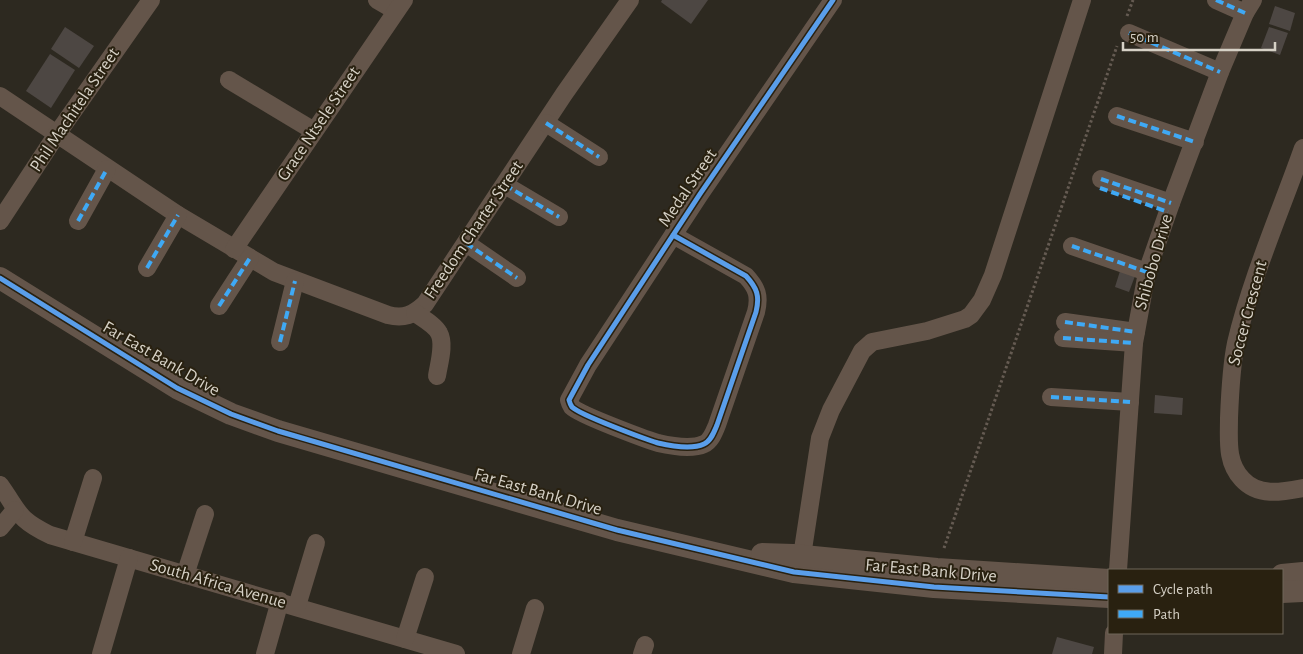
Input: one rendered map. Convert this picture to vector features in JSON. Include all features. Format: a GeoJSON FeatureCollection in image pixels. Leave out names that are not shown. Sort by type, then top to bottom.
{"type":"FeatureCollection","features":[{"type":"Feature","properties":{"kind":"street","name":"Phil Machitela Street"},"geometry":{"type":"LineString","coordinates":[[0,221],[57,134],[151,0]]}},
{"type":"Feature","properties":{"kind":"street"},"geometry":{"type":"LineString","coordinates":[[377,0],[400,6]]}},
{"type":"Feature","properties":{"kind":"street","name":"Freedom Charter Street"},"geometry":{"type":"LineString","coordinates":[[0,96],[178,215],[274,272],[388,315],[406,317],[415,313],[425,304],[630,0]]}},
{"type":"Feature","properties":{"kind":"street","name":"Medal Street"},"geometry":{"type":"LineString","coordinates":[[673,235],[746,276],[754,284],[758,292],[756,312],[711,437],[706,443],[696,446],[658,443],[592,418],[576,410],[570,404],[571,396],[588,365],[673,235],[833,0]]}},
{"type":"Feature","properties":{"kind":"street"},"geometry":{"type":"LineString","coordinates":[[802,556],[820,438],[831,410],[862,352],[872,342],[927,332],[958,322],[971,315],[982,300],[993,275],[1082,0]]}},
{"type":"Feature","properties":{"kind":"street"},"geometry":{"type":"LineString","coordinates":[[1216,0],[1249,7]]}},
{"type":"Feature","properties":{"kind":"street","name":"Grace Ntsele Street"},"geometry":{"type":"LineString","coordinates":[[234,249],[400,6]]}},
{"type":"Feature","properties":{"kind":"street","name":"Shibobo Drive"},"geometry":{"type":"LineString","coordinates":[[1118,569],[1135,338],[1147,272],[1220,72],[1249,7]]}},
{"type":"Feature","properties":{"kind":"street"},"geometry":{"type":"LineString","coordinates":[[1125,30],[1220,72]]}},
{"type":"Feature","properties":{"kind":"street"},"geometry":{"type":"LineString","coordinates":[[229,80],[314,132]]}},
{"type":"Feature","properties":{"kind":"street"},"geometry":{"type":"LineString","coordinates":[[1117,116],[1195,142]]}},
{"type":"Feature","properties":{"kind":"street"},"geometry":{"type":"LineString","coordinates":[[546,123],[599,157]]}},
{"type":"Feature","properties":{"kind":"street","name":"Soccer Crescent"},"geometry":{"type":"LineString","coordinates":[[1303,148],[1252,285],[1236,344],[1231,372],[1228,449],[1235,469],[1243,481],[1255,488],[1271,493],[1303,488]]}},
{"type":"Feature","properties":{"kind":"street"},"geometry":{"type":"LineString","coordinates":[[78,221],[108,169]]}},
{"type":"Feature","properties":{"kind":"street"},"geometry":{"type":"LineString","coordinates":[[505,184],[559,217]]}},
{"type":"Feature","properties":{"kind":"street"},"geometry":{"type":"LineString","coordinates":[[1101,184],[1169,208]]}},
{"type":"Feature","properties":{"kind":"street"},"geometry":{"type":"LineString","coordinates":[[147,268],[178,215]]}},
{"type":"Feature","properties":{"kind":"street"},"geometry":{"type":"LineString","coordinates":[[466,243],[517,278]]}},
{"type":"Feature","properties":{"kind":"street"},"geometry":{"type":"LineString","coordinates":[[1072,246],[1147,272]]}},
{"type":"Feature","properties":{"kind":"street"},"geometry":{"type":"LineString","coordinates":[[220,306],[250,258]]}},
{"type":"Feature","properties":{"kind":"street","name":"Far East Bank Drive"},"geometry":{"type":"LineString","coordinates":[[0,278],[177,388],[230,414],[278,431],[617,530],[806,574],[934,587],[1108,597]]}},
{"type":"Feature","properties":{"kind":"street"},"geometry":{"type":"LineString","coordinates":[[280,342],[295,281]]}},
{"type":"Feature","properties":{"kind":"street"},"geometry":{"type":"LineString","coordinates":[[415,313],[436,328],[440,334],[441,349],[437,376]]}},
{"type":"Feature","properties":{"kind":"street"},"geometry":{"type":"LineString","coordinates":[[1064,330],[1135,338]]}},
{"type":"Feature","properties":{"kind":"street"},"geometry":{"type":"LineString","coordinates":[[1051,397],[1130,402]]}},
{"type":"Feature","properties":{"kind":"street"},"geometry":{"type":"LineString","coordinates":[[73,542],[93,478]]}},
{"type":"Feature","properties":{"kind":"street","name":"South Africa Avenue"},"geometry":{"type":"LineString","coordinates":[[0,485],[15,510],[32,526],[50,535],[405,639],[422,649],[456,654]]}},
{"type":"Feature","properties":{"kind":"street"},"geometry":{"type":"LineString","coordinates":[[0,528],[15,510]]}},
{"type":"Feature","properties":{"kind":"street"},"geometry":{"type":"LineString","coordinates":[[185,575],[205,514]]}},
{"type":"Feature","properties":{"kind":"street"},"geometry":{"type":"LineString","coordinates":[[265,654],[316,543]]}},
{"type":"Feature","properties":{"kind":"street","name":"Far East Bank Drive"},"geometry":{"type":"LineString","coordinates":[[718,553],[802,556],[937,569],[1108,580]]}},
{"type":"Feature","properties":{"kind":"street"},"geometry":{"type":"LineString","coordinates":[[101,654],[129,558]]}},
{"type":"Feature","properties":{"kind":"street"},"geometry":{"type":"LineString","coordinates":[[1283,575],[1303,573]]}},
{"type":"Feature","properties":{"kind":"street"},"geometry":{"type":"LineString","coordinates":[[405,639],[425,577]]}},
{"type":"Feature","properties":{"kind":"street"},"geometry":{"type":"LineString","coordinates":[[1283,592],[1303,591]]}},
{"type":"Feature","properties":{"kind":"street"},"geometry":{"type":"LineString","coordinates":[[521,654],[535,608]]}},
{"type":"Feature","properties":{"kind":"street"},"geometry":{"type":"LineString","coordinates":[[1113,654],[1114,634]]}},
{"type":"Feature","properties":{"kind":"path"},"geometry":{"type":"LineString","coordinates":[[937,569],[1125,30],[1133,0]]}},
{"type":"Feature","properties":{"kind":"building"},"geometry":{"type":"Polygon","coordinates":[[[662,0],[708,0],[691,24],[661,2],[662,0]]]}},
{"type":"Feature","properties":{"kind":"building"},"geometry":{"type":"Polygon","coordinates":[[[1275,6],[1295,13],[1290,31],[1269,24],[1275,6]]]}},
{"type":"Feature","properties":{"kind":"building"},"geometry":{"type":"Polygon","coordinates":[[[65,27],[94,46],[79,68],[51,49],[65,27]]]}},
{"type":"Feature","properties":{"kind":"building"},"geometry":{"type":"Polygon","coordinates":[[[1269,27],[1288,33],[1280,55],[1261,48],[1269,27]]]}},
{"type":"Feature","properties":{"kind":"building"},"geometry":{"type":"Polygon","coordinates":[[[50,54],[75,70],[51,108],[26,91],[50,54]]]}},
{"type":"Feature","properties":{"kind":"building"},"geometry":{"type":"Polygon","coordinates":[[[1120,271],[1135,276],[1129,292],[1115,287],[1120,271]]]}},
{"type":"Feature","properties":{"kind":"building"},"geometry":{"type":"Polygon","coordinates":[[[1155,395],[1183,398],[1182,415],[1154,413],[1155,395]]]}},
{"type":"Feature","properties":{"kind":"building"},"geometry":{"type":"Polygon","coordinates":[[[1057,637],[1094,647],[1092,654],[1052,654],[1057,637]]]}},
{"type":"Feature","properties":{"kind":"marked path"},"geometry":{"type":"LineString","coordinates":[[1216,0],[1245,13]]}},
{"type":"Feature","properties":{"kind":"marked path"},"geometry":{"type":"LineString","coordinates":[[1129,33],[1220,72]]}},
{"type":"Feature","properties":{"kind":"marked path"},"geometry":{"type":"LineString","coordinates":[[1117,116],[1195,142]]}},
{"type":"Feature","properties":{"kind":"marked path"},"geometry":{"type":"LineString","coordinates":[[546,123],[599,157]]}},
{"type":"Feature","properties":{"kind":"marked path"},"geometry":{"type":"LineString","coordinates":[[78,221],[107,169]]}},
{"type":"Feature","properties":{"kind":"marked path"},"geometry":{"type":"LineString","coordinates":[[1101,179],[1171,203]]}},
{"type":"Feature","properties":{"kind":"marked path"},"geometry":{"type":"LineString","coordinates":[[505,185],[559,217]]}},
{"type":"Feature","properties":{"kind":"marked path"},"geometry":{"type":"LineString","coordinates":[[1100,188],[1168,212]]}},
{"type":"Feature","properties":{"kind":"marked path"},"geometry":{"type":"LineString","coordinates":[[147,268],[178,215]]}},
{"type":"Feature","properties":{"kind":"marked path"},"geometry":{"type":"LineString","coordinates":[[466,243],[517,278]]}},
{"type":"Feature","properties":{"kind":"marked path"},"geometry":{"type":"LineString","coordinates":[[1072,246],[1147,272]]}},
{"type":"Feature","properties":{"kind":"marked path"},"geometry":{"type":"LineString","coordinates":[[219,306],[250,258]]}},
{"type":"Feature","properties":{"kind":"marked path"},"geometry":{"type":"LineString","coordinates":[[280,342],[295,281]]}},
{"type":"Feature","properties":{"kind":"marked path"},"geometry":{"type":"LineString","coordinates":[[1065,322],[1136,332]]}},
{"type":"Feature","properties":{"kind":"marked path"},"geometry":{"type":"LineString","coordinates":[[1063,338],[1134,343]]}},
{"type":"Feature","properties":{"kind":"marked path"},"geometry":{"type":"LineString","coordinates":[[1051,397],[1130,402]]}},
{"type":"Feature","properties":{"kind":"cycle path"},"geometry":{"type":"LineString","coordinates":[[673,235],[746,276],[755,288],[758,301],[756,312],[715,431],[706,443],[693,447],[658,443],[627,432],[577,411],[572,407],[569,400],[588,365],[700,194],[833,0]]}},
{"type":"Feature","properties":{"kind":"cycle path"},"geometry":{"type":"LineString","coordinates":[[0,278],[177,388],[231,414],[278,431],[617,530],[794,572],[934,587],[1108,597]]}}]}
